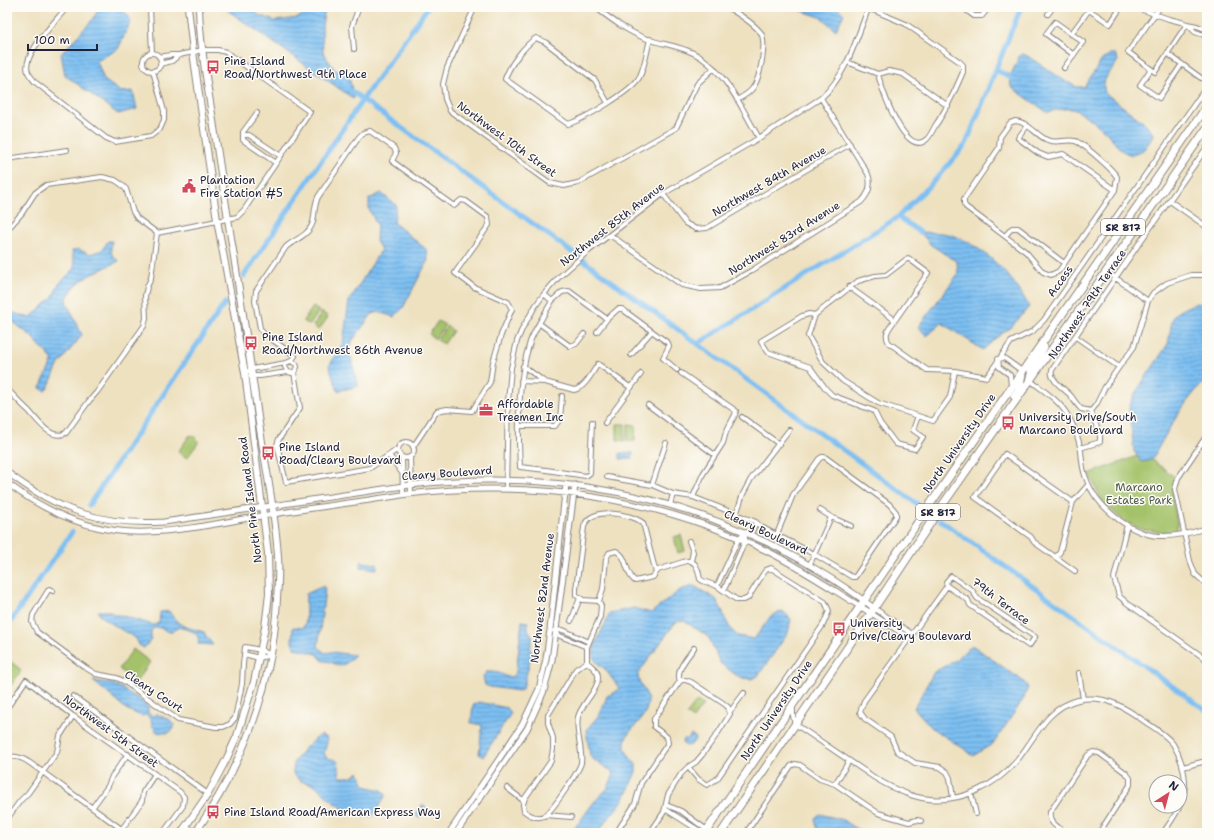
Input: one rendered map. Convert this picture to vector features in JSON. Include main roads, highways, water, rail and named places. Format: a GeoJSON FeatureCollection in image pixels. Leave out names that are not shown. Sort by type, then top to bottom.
{"type":"FeatureCollection","features":[{"type":"Feature","properties":{"kind":"main road","name":"North Pine Island Road"},"geometry":{"type":"LineString","coordinates":[[181,833],[208,794],[237,736],[254,682],[261,650],[269,594],[268,553],[245,374],[217,220],[188,7]]}},
{"type":"Feature","properties":{"kind":"main road","name":"North Pine Island Road"},"geometry":{"type":"LineString","coordinates":[[195,833],[218,798],[244,748],[257,712],[265,686],[276,627],[278,578],[278,557],[272,506],[252,368],[227,219],[203,50],[199,7]]}},
{"type":"Feature","properties":{"kind":"main road","name":"North University Drive"},"geometry":{"type":"LineString","coordinates":[[706,832],[1022,371],[1207,106]]}},
{"type":"Feature","properties":{"kind":"main road","name":"North University Drive"},"geometry":{"type":"LineString","coordinates":[[721,833],[873,610],[939,510],[1031,381],[1207,128]]}},
{"type":"Feature","properties":{"kind":"main road"},"geometry":{"type":"LineString","coordinates":[[1093,270],[1099,282]]}},
{"type":"Feature","properties":{"kind":"main road"},"geometry":{"type":"LineString","coordinates":[[1031,381],[1031,370],[1054,325]]}},
{"type":"Feature","properties":{"kind":"main road"},"geometry":{"type":"LineString","coordinates":[[986,443],[986,438],[1019,389],[1022,371]]}},
{"type":"Feature","properties":{"kind":"water"},"geometry":{"type":"Polygon","coordinates":[[[99,7],[122,10],[131,21],[118,49],[97,61],[104,80],[121,92],[133,91],[137,109],[118,114],[65,75],[61,54],[94,18],[99,7]]]}},
{"type":"Feature","properties":{"kind":"water"},"geometry":{"type":"Polygon","coordinates":[[[223,7],[249,7],[259,15],[275,21],[298,18],[311,7],[325,7],[322,27],[323,52],[334,69],[349,76],[354,99],[223,7]]]}},
{"type":"Feature","properties":{"kind":"water"},"geometry":{"type":"Polygon","coordinates":[[[791,7],[837,7],[844,14],[836,30],[820,17],[791,7]]]}},
{"type":"Feature","properties":{"kind":"water"},"geometry":{"type":"Polygon","coordinates":[[[1021,54],[1026,55],[1065,81],[1077,87],[1084,87],[1102,60],[1110,54],[1115,54],[1118,60],[1104,83],[1105,93],[1147,125],[1153,134],[1150,141],[1141,151],[1129,154],[1120,148],[1104,130],[1080,112],[1072,109],[1062,109],[1047,112],[1011,87],[1010,77],[1021,54]]]}},
{"type":"Feature","properties":{"kind":"water"},"geometry":{"type":"Polygon","coordinates":[[[381,193],[396,205],[394,223],[427,250],[428,260],[403,308],[394,317],[379,312],[372,314],[352,341],[349,351],[358,386],[338,391],[329,366],[343,343],[349,301],[381,250],[376,241],[377,225],[369,209],[369,199],[381,193]]]}},
{"type":"Feature","properties":{"kind":"water"},"geometry":{"type":"Polygon","coordinates":[[[920,232],[948,234],[960,238],[984,253],[1006,273],[1015,284],[1029,307],[1012,326],[983,350],[942,323],[927,336],[918,327],[958,274],[957,262],[931,245],[920,232]]]}},
{"type":"Feature","properties":{"kind":"water"},"geometry":{"type":"Polygon","coordinates":[[[108,241],[112,241],[111,253],[119,261],[88,276],[75,286],[70,293],[66,301],[82,335],[59,364],[48,388],[45,391],[40,388],[53,360],[31,336],[7,317],[7,304],[11,312],[30,318],[52,298],[59,284],[75,268],[72,251],[78,249],[90,254],[102,250],[108,241]]]}},
{"type":"Feature","properties":{"kind":"water"},"geometry":{"type":"Polygon","coordinates":[[[1197,303],[1207,305],[1207,380],[1183,407],[1169,428],[1152,460],[1141,462],[1134,451],[1129,408],[1134,395],[1168,344],[1172,322],[1176,313],[1197,303]]]}},
{"type":"Feature","properties":{"kind":"water"},"geometry":{"type":"Polygon","coordinates":[[[620,453],[633,453],[632,459],[620,459],[620,453]]]}},
{"type":"Feature","properties":{"kind":"water"},"geometry":{"type":"Polygon","coordinates":[[[361,562],[377,564],[377,569],[361,567],[361,562]]]}},
{"type":"Feature","properties":{"kind":"water"},"geometry":{"type":"Polygon","coordinates":[[[323,586],[325,589],[318,647],[325,653],[331,652],[355,655],[348,662],[341,665],[323,661],[317,654],[295,648],[292,642],[293,627],[301,628],[305,625],[306,594],[323,586]]]}},
{"type":"Feature","properties":{"kind":"water"},"geometry":{"type":"Polygon","coordinates":[[[694,586],[716,599],[732,631],[738,636],[754,639],[771,616],[783,611],[791,619],[788,633],[758,676],[751,679],[736,675],[720,663],[709,638],[703,633],[684,621],[675,623],[638,674],[638,678],[647,695],[648,702],[646,711],[626,738],[625,745],[628,754],[636,764],[636,772],[624,799],[601,828],[601,833],[571,833],[594,802],[607,789],[613,777],[612,771],[595,761],[590,756],[586,730],[600,714],[607,696],[616,692],[619,688],[605,669],[597,663],[593,657],[594,647],[610,613],[634,608],[651,613],[680,590],[694,586]]]}},
{"type":"Feature","properties":{"kind":"water"},"geometry":{"type":"Polygon","coordinates":[[[98,611],[110,611],[114,615],[120,615],[153,625],[159,623],[160,612],[169,611],[180,624],[188,628],[204,632],[213,645],[198,644],[198,636],[186,629],[178,627],[168,632],[155,627],[151,631],[151,640],[144,648],[139,645],[134,637],[100,616],[98,611]]]}},
{"type":"Feature","properties":{"kind":"water"},"geometry":{"type":"Polygon","coordinates":[[[522,621],[528,622],[528,630],[533,637],[530,648],[532,652],[523,688],[519,691],[485,685],[483,677],[486,672],[499,673],[510,677],[516,672],[522,621]]]}},
{"type":"Feature","properties":{"kind":"water"},"geometry":{"type":"Polygon","coordinates":[[[972,645],[1023,681],[1028,687],[1024,698],[994,743],[973,756],[933,729],[914,708],[934,672],[954,661],[972,645]]]}},
{"type":"Feature","properties":{"kind":"water"},"geometry":{"type":"Polygon","coordinates":[[[93,681],[114,684],[139,699],[148,707],[148,713],[152,716],[157,714],[170,720],[174,725],[173,730],[168,733],[157,732],[152,725],[151,719],[146,715],[141,716],[126,709],[93,681]]]}},
{"type":"Feature","properties":{"kind":"water"},"geometry":{"type":"Polygon","coordinates":[[[479,702],[507,708],[511,713],[483,757],[479,754],[482,725],[471,723],[473,705],[479,702]]]}},
{"type":"Feature","properties":{"kind":"water"},"geometry":{"type":"Polygon","coordinates":[[[320,735],[326,737],[327,739],[324,753],[326,757],[338,761],[340,777],[353,777],[358,772],[364,784],[368,787],[382,790],[386,795],[372,817],[364,817],[356,812],[344,809],[333,802],[315,785],[301,781],[293,774],[294,762],[304,749],[320,735]]]}},
{"type":"Feature","properties":{"kind":"water"},"geometry":{"type":"Polygon","coordinates":[[[691,735],[696,738],[691,745],[686,746],[682,743],[685,738],[687,740],[691,735]]]}},
{"type":"Feature","properties":{"kind":"water"},"geometry":{"type":"Polygon","coordinates":[[[422,805],[426,807],[419,818],[415,815],[422,805]]]}},
{"type":"Feature","properties":{"kind":"water"},"geometry":{"type":"Polygon","coordinates":[[[820,814],[843,820],[853,827],[868,833],[818,833],[815,818],[820,814]]]}},
{"type":"Feature","properties":{"kind":"waterway"},"geometry":{"type":"LineString","coordinates":[[244,276],[363,99],[428,7]]}},
{"type":"Feature","properties":{"kind":"waterway"},"geometry":{"type":"LineString","coordinates":[[699,343],[898,217],[937,178],[966,144],[1021,7]]}},
{"type":"Feature","properties":{"kind":"waterway"},"geometry":{"type":"LineString","coordinates":[[996,70],[1010,77]]}},
{"type":"Feature","properties":{"kind":"waterway"},"geometry":{"type":"LineString","coordinates":[[347,88],[920,506]]}},
{"type":"Feature","properties":{"kind":"waterway"},"geometry":{"type":"LineString","coordinates":[[898,217],[920,232]]}},
{"type":"Feature","properties":{"kind":"waterway"},"geometry":{"type":"LineString","coordinates":[[89,505],[225,303]]}},
{"type":"Feature","properties":{"kind":"waterway"},"geometry":{"type":"LineString","coordinates":[[940,520],[1207,711]]}},
{"type":"Feature","properties":{"kind":"waterway"},"geometry":{"type":"LineString","coordinates":[[7,627],[72,532]]}},
{"type":"Feature","properties":{"kind":"place","name":"Pine Island Road/Northwest 9th Place"},"geometry":{"type":"Point","coordinates":[213,67]}},
{"type":"Feature","properties":{"kind":"place","name":"Plantation Fire Station #5"},"geometry":{"type":"Point","coordinates":[189,186]}},
{"type":"Feature","properties":{"kind":"place","name":"Pine Island Road/Northwest 86th Avenue"},"geometry":{"type":"Point","coordinates":[251,343]}},
{"type":"Feature","properties":{"kind":"place","name":"Affordable Treemen Inc"},"geometry":{"type":"Point","coordinates":[486,410]}},
{"type":"Feature","properties":{"kind":"place","name":"University Drive/South Marcano Boulevard"},"geometry":{"type":"Point","coordinates":[1008,423]}},
{"type":"Feature","properties":{"kind":"place","name":"Pine Island Road/Cleary Boulevard"},"geometry":{"type":"Point","coordinates":[268,453]}},
{"type":"Feature","properties":{"kind":"place","name":"University Drive/Cleary Boulevard"},"geometry":{"type":"Point","coordinates":[839,629]}},
{"type":"Feature","properties":{"kind":"place","name":"Pine Island Road/American Express Way"},"geometry":{"type":"Point","coordinates":[213,812]}},
{"type":"Feature","properties":{"kind":"park label","name":"Marcano Estates Park"},"geometry":{"type":"Point","coordinates":[1139,493]}}]}
